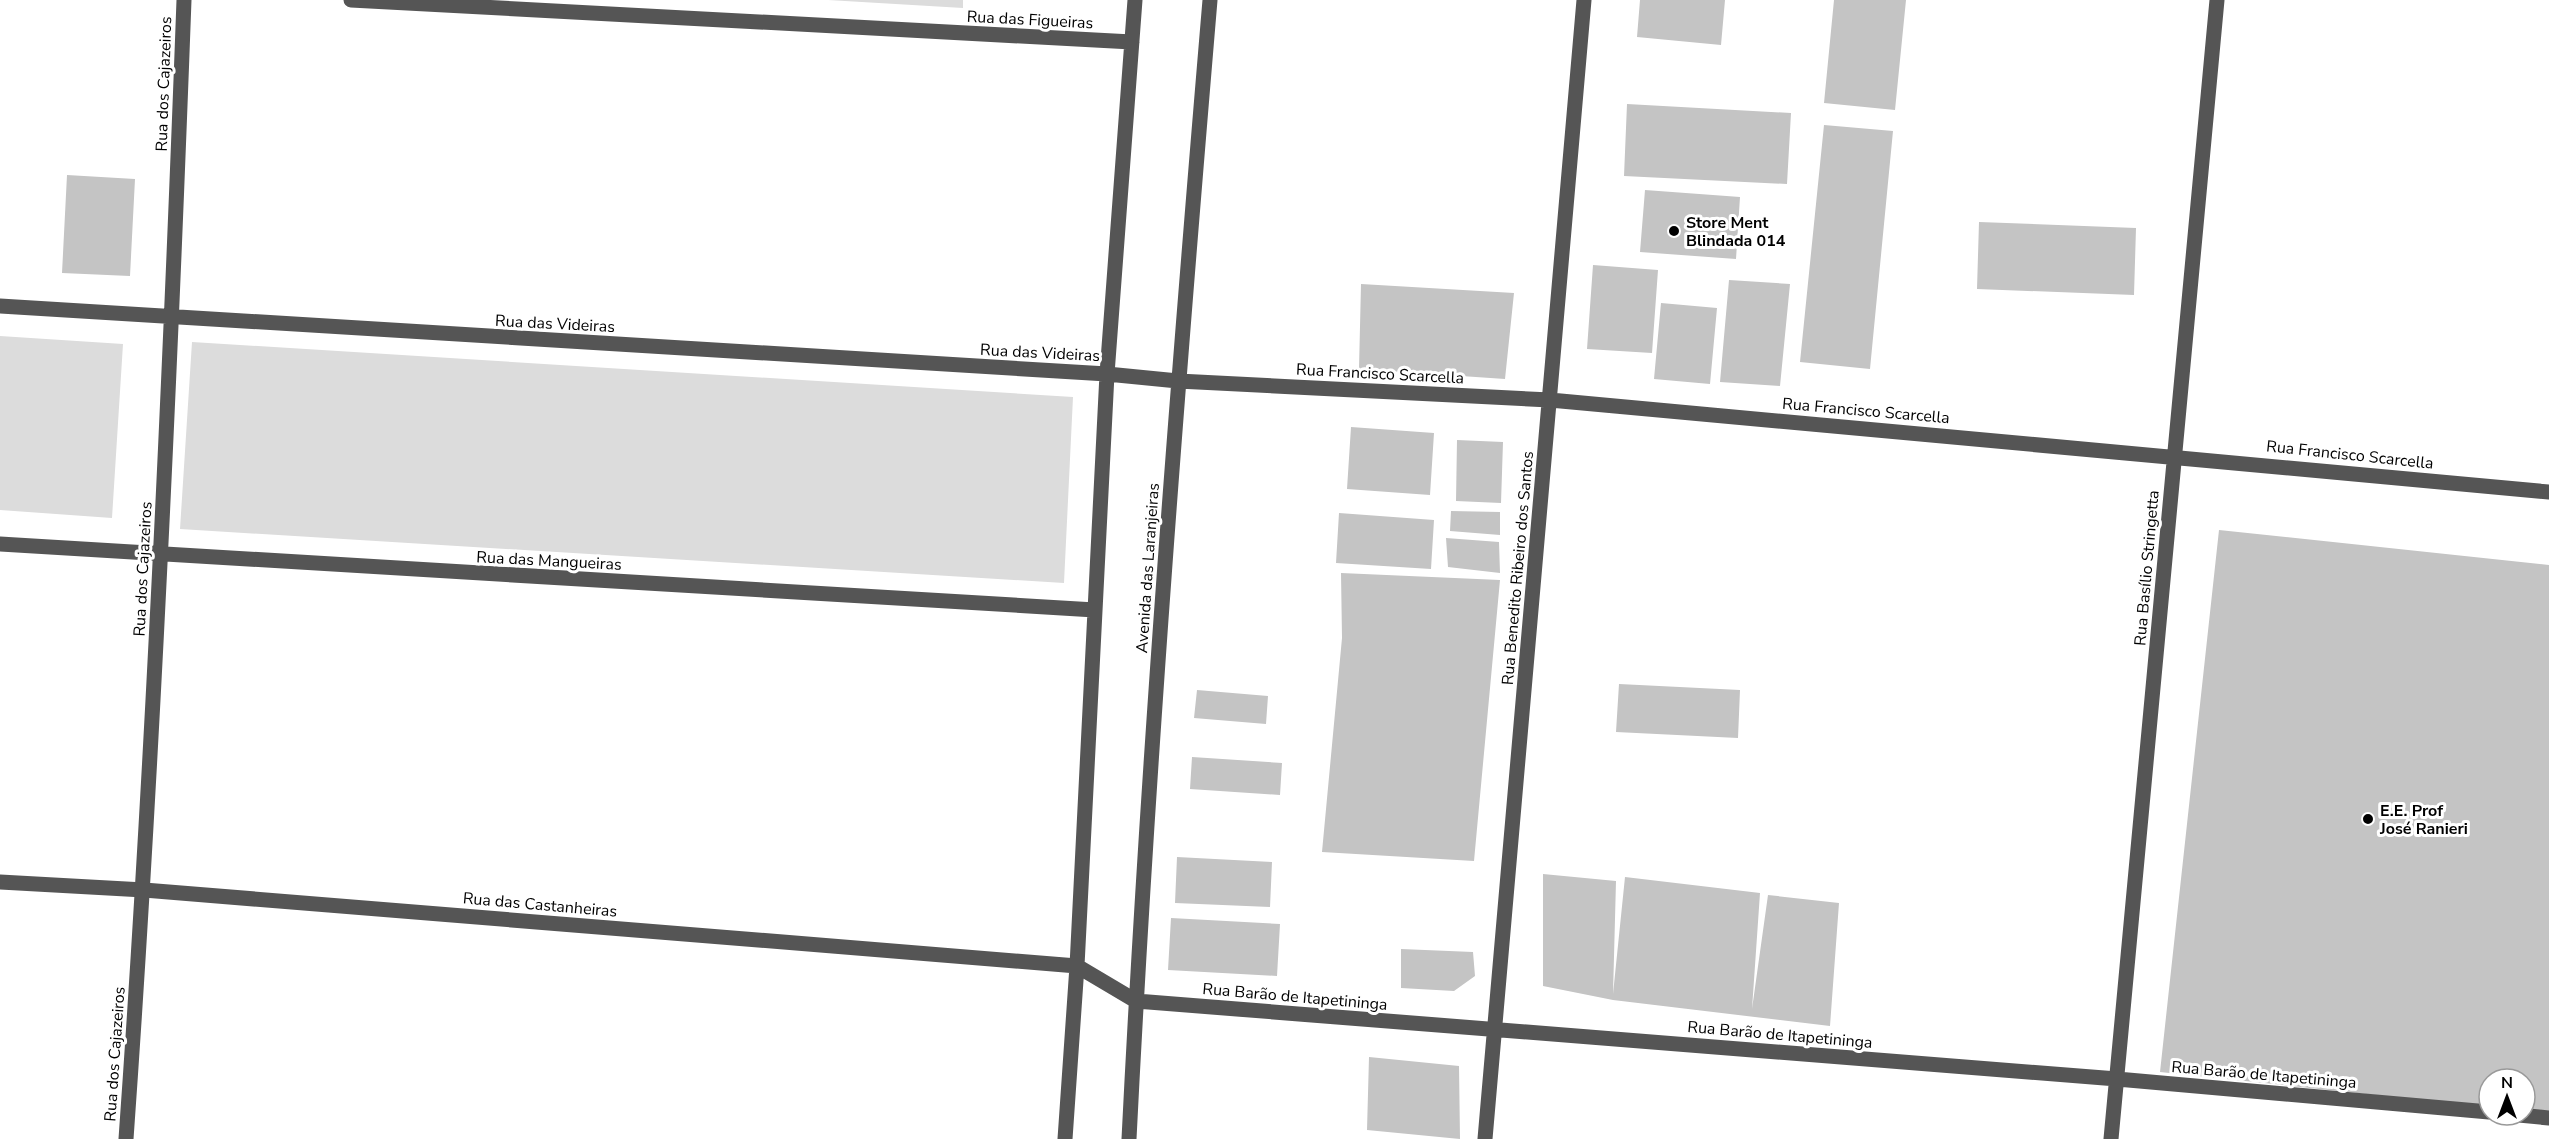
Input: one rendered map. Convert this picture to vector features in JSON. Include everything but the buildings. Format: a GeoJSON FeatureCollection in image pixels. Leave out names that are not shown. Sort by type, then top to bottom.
{"type":"FeatureCollection","features":[{"type":"Feature","properties":{"kind":"street","name":"Rua dos Cajazeiros"},"geometry":{"type":"LineString","coordinates":[[126,1139],[144,890],[173,318],[184,0]]}},
{"type":"Feature","properties":{"kind":"street","name":"Rua das Figueiras"},"geometry":{"type":"LineString","coordinates":[[351,0],[1132,42]]}},
{"type":"Feature","properties":{"kind":"street"},"geometry":{"type":"LineString","coordinates":[[1065,1139],[1077,966],[1107,374],[1135,0]]}},
{"type":"Feature","properties":{"kind":"street","name":"Avenida das Laranjeiras"},"geometry":{"type":"LineString","coordinates":[[1129,1139],[1136,1001],[1178,381],[1210,0]]}},
{"type":"Feature","properties":{"kind":"street","name":"Rua Benedito Ribeiro dos Santos"},"geometry":{"type":"LineString","coordinates":[[1485,1139],[1584,0]]}},
{"type":"Feature","properties":{"kind":"street","name":"Rua Basílio Stringetta"},"geometry":{"type":"LineString","coordinates":[[2111,1139],[2217,0]]}},
{"type":"Feature","properties":{"kind":"street","name":"Rua das Videiras"},"geometry":{"type":"LineString","coordinates":[[0,306],[1107,374],[1178,381]]}},
{"type":"Feature","properties":{"kind":"street","name":"Rua Francisco Scarcella"},"geometry":{"type":"LineString","coordinates":[[1178,381],[1550,400],[2549,492]]}},
{"type":"Feature","properties":{"kind":"street","name":"Rua das Mangueiras"},"geometry":{"type":"LineString","coordinates":[[0,544],[1095,610]]}},
{"type":"Feature","properties":{"kind":"street","name":"Rua das Castanheiras"},"geometry":{"type":"LineString","coordinates":[[0,882],[144,890],[1077,966]]}},
{"type":"Feature","properties":{"kind":"street","name":"Rua Barão de Itapetininga"},"geometry":{"type":"LineString","coordinates":[[1077,966],[1136,1001],[2117,1079],[2477,1111]]}},
{"type":"Feature","properties":{"kind":"shaded area"},"geometry":{"type":"Polygon","coordinates":[[[828,0],[963,0],[963,8],[828,0]]]}},
{"type":"Feature","properties":{"kind":"shaded area"},"geometry":{"type":"Polygon","coordinates":[[[0,336],[123,344],[112,518],[0,510],[0,336]]]}},
{"type":"Feature","properties":{"kind":"shaded area"},"geometry":{"type":"Polygon","coordinates":[[[192,342],[1073,397],[1064,583],[180,529],[192,342]]]}},
{"type":"Feature","properties":{"kind":"place","name":"Store Ment Blindada 014"},"geometry":{"type":"Point","coordinates":[1674,231]}},
{"type":"Feature","properties":{"kind":"place","name":"E.E. Prof José Ranieri"},"geometry":{"type":"Point","coordinates":[2368,819]}}]}
